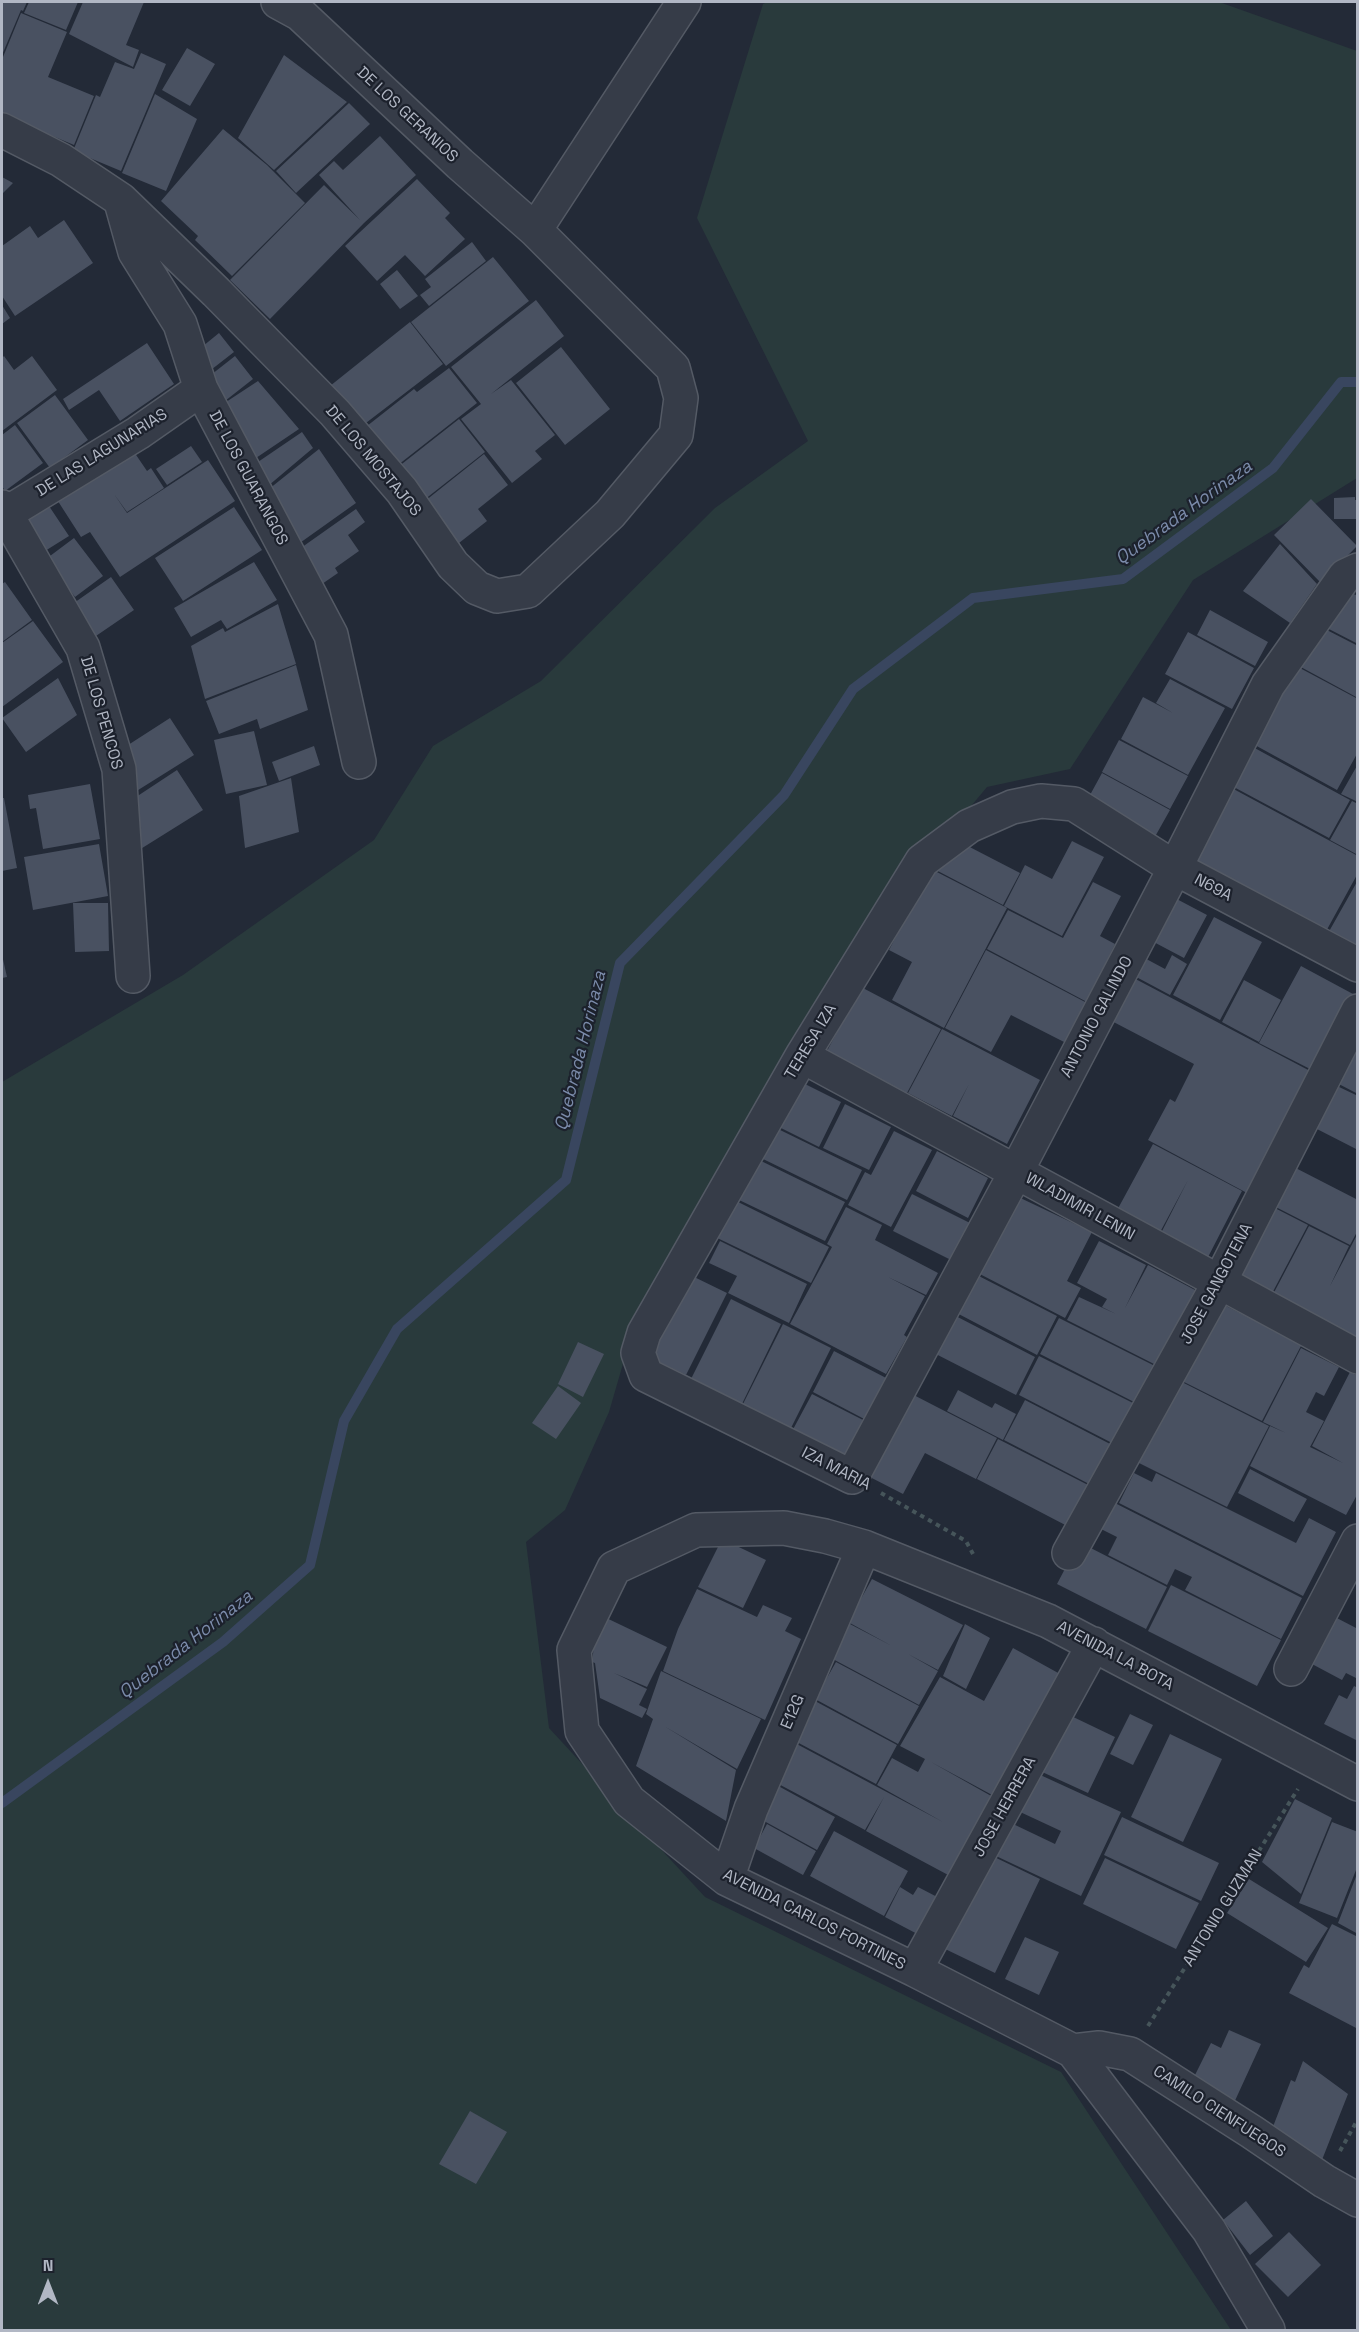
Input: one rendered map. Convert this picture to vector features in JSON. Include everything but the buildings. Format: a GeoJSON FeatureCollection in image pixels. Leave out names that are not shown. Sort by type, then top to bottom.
{"type":"FeatureCollection","features":[{"type":"Feature","properties":{"kind":"street","name":"DE LOS GERANIOS"},"geometry":{"type":"LineString","coordinates":[[278,2],[300,14],[460,164],[536,230],[673,368]]}},
{"type":"Feature","properties":{"kind":"street"},"geometry":{"type":"LineString","coordinates":[[536,230],[684,2]]}},
{"type":"Feature","properties":{"kind":"street","name":"DE LOS MOSTAJOS"},"geometry":{"type":"LineString","coordinates":[[2,130],[61,160],[121,200],[216,292],[335,413],[402,491],[453,565],[477,588],[497,596],[528,591],[610,514],[676,435],[681,398],[673,368]]}},
{"type":"Feature","properties":{"kind":"street","name":"DE LOS GUARANGOS"},"geometry":{"type":"LineString","coordinates":[[121,200],[135,252],[180,324],[201,389],[331,636],[359,762]]}},
{"type":"Feature","properties":{"kind":"street","name":"DE LAS LAGUNARIAS"},"geometry":{"type":"LineString","coordinates":[[3,512],[138,433],[201,389]]}},
{"type":"Feature","properties":{"kind":"street","name":"DE LOS PENCOS"},"geometry":{"type":"LineString","coordinates":[[3,512],[83,648],[119,770],[133,976]]}},
{"type":"Feature","properties":{"kind":"street","name":"ANTONIO GALINDO"},"geometry":{"type":"LineString","coordinates":[[852,1477],[1016,1172],[1268,685],[1344,576],[1358,570]]}},
{"type":"Feature","properties":{"kind":"street","name":"TERESA IZA"},"geometry":{"type":"LineString","coordinates":[[646,1375],[638,1353],[644,1333],[802,1056],[922,861],[969,826],[1012,807],[1041,801],[1074,804]]}},
{"type":"Feature","properties":{"kind":"street","name":"N69A"},"geometry":{"type":"LineString","coordinates":[[1074,804],[1175,867],[1358,965]]}},
{"type":"Feature","properties":{"kind":"street","name":"JOSE GANGOTENA"},"geometry":{"type":"LineString","coordinates":[[1069,1553],[1219,1283],[1358,1011]]}},
{"type":"Feature","properties":{"kind":"street","name":"WLADIMIR LENIN"},"geometry":{"type":"LineString","coordinates":[[802,1056],[1358,1357]]}},
{"type":"Feature","properties":{"kind":"street","name":"IZA MARIA"},"geometry":{"type":"LineString","coordinates":[[646,1375],[852,1477]]}},
{"type":"Feature","properties":{"kind":"street","name":"AVENIDA CARLOS FORTINES"},"geometry":{"type":"LineString","coordinates":[[864,1547],[784,1528],[696,1530],[614,1568],[574,1650],[582,1731],[628,1801],[727,1879],[915,1970],[1072,2051],[1209,2230],[1268,2331]]}},
{"type":"Feature","properties":{"kind":"street"},"geometry":{"type":"LineString","coordinates":[[1292,1669],[1358,1541]]}},
{"type":"Feature","properties":{"kind":"street","name":"AVENIDA LA BOTA"},"geometry":{"type":"LineString","coordinates":[[864,1547],[993,1597],[1094,1644],[1358,1784]]}},
{"type":"Feature","properties":{"kind":"street","name":"E12G"},"geometry":{"type":"LineString","coordinates":[[727,1879],[751,1809],[864,1547]]}},
{"type":"Feature","properties":{"kind":"street","name":"JOSE HERRERA"},"geometry":{"type":"LineString","coordinates":[[915,1970],[1094,1644]]}},
{"type":"Feature","properties":{"kind":"street","name":"CAMILO CIENFUEGOS"},"geometry":{"type":"LineString","coordinates":[[1072,2051],[1098,2048],[1130,2055],[1252,2132],[1324,2181],[1358,2200]]}},
{"type":"Feature","properties":{"kind":"path","name":"IZA MARIA"},"geometry":{"type":"LineString","coordinates":[[852,1477],[966,1540],[993,1597]]}},
{"type":"Feature","properties":{"kind":"path","name":"ANTONIO GUZMAN"},"geometry":{"type":"LineString","coordinates":[[1130,2055],[1316,1762]]}},
{"type":"Feature","properties":{"kind":"shaded area"},"geometry":{"type":"Polygon","coordinates":[[[767,2],[1219,2],[1357,51],[1357,478],[1193,580],[1070,769],[987,787],[916,872],[627,1350],[609,1412],[565,1510],[526,1542],[549,1728],[705,1897],[1061,2072],[1231,2330],[2,2330],[2,1082],[183,975],[374,840],[433,746],[541,681],[715,508],[808,441],[697,218],[763,4],[767,2]]]}},
{"type":"Feature","properties":{"kind":"waterway","name":"Quebrada Horinaza"},"geometry":{"type":"LineString","coordinates":[[2,1803],[223,1642],[310,1565],[344,1421],[397,1329],[566,1180],[620,963],[784,795],[853,689],[973,598],[1123,579],[1273,468],[1341,382],[1358,382]]}}]}
